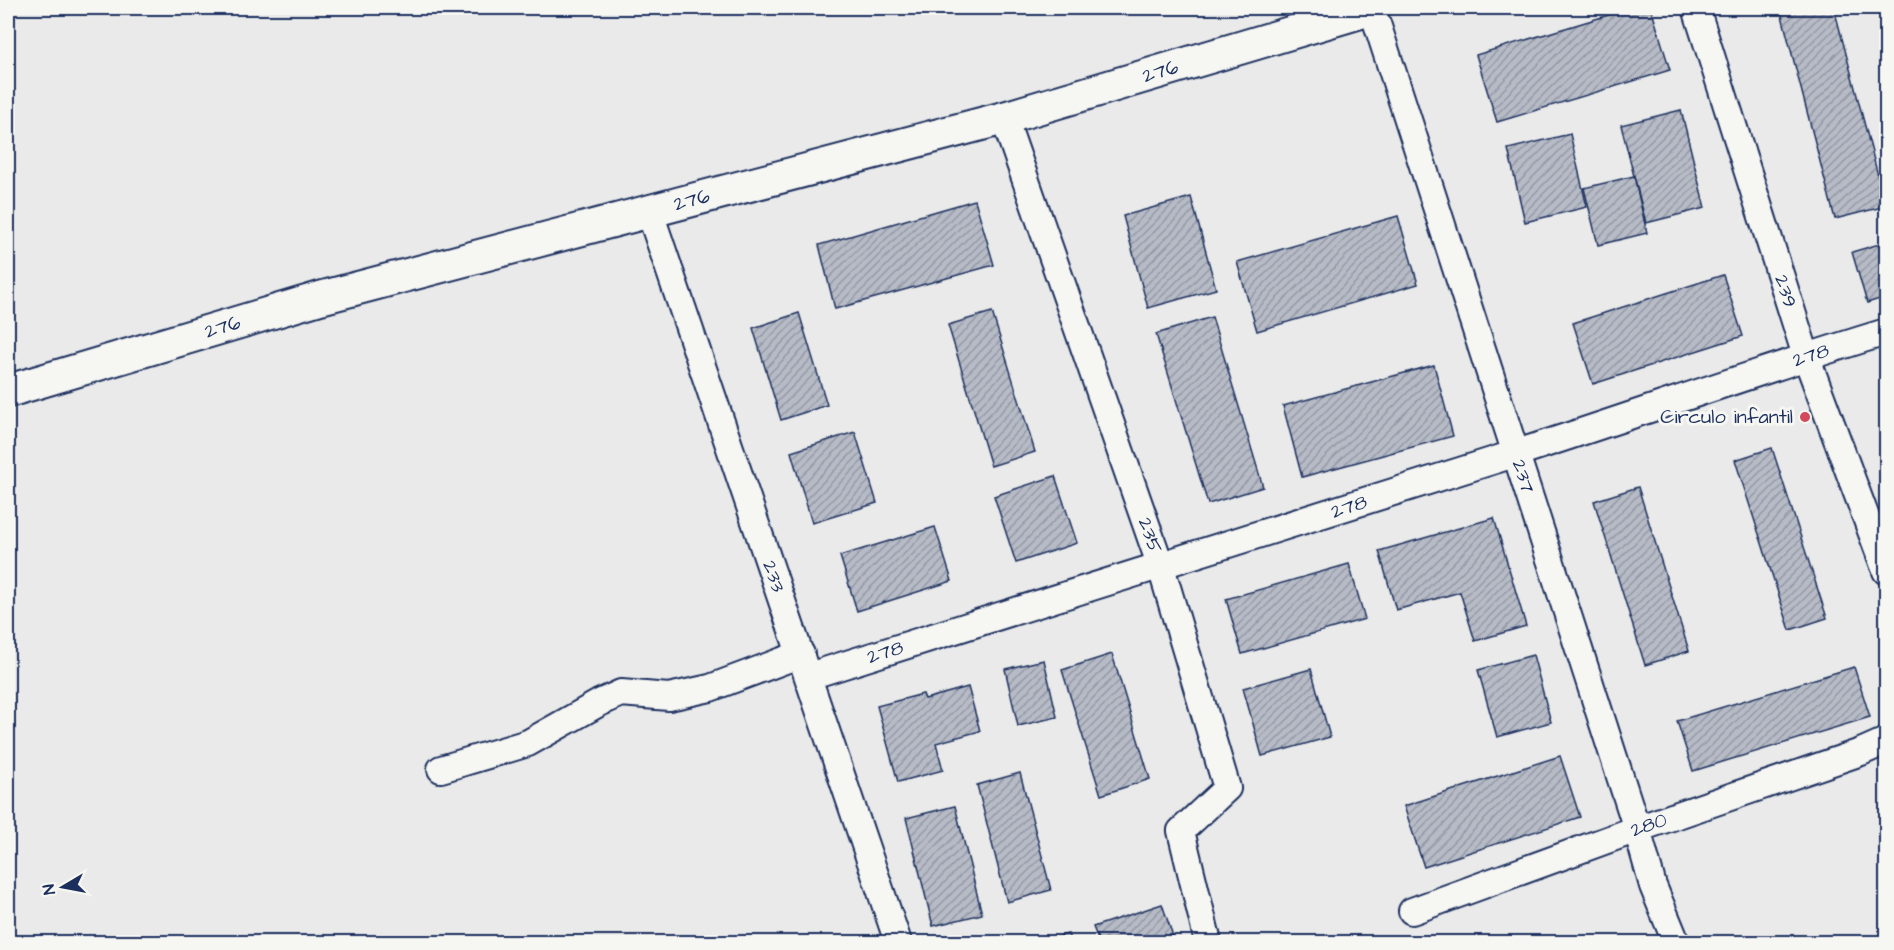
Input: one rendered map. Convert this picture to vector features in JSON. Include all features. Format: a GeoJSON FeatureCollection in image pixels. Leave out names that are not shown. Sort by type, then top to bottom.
{"type":"FeatureCollection","features":[{"type":"Feature","properties":{"kind":"street","name":"276"},"geometry":{"type":"LineString","coordinates":[[8,391],[320,298],[1004,118],[1373,8]]}},
{"type":"Feature","properties":{"kind":"street","name":"237"},"geometry":{"type":"LineString","coordinates":[[1373,8],[1637,829],[1653,886],[1676,942]]}},
{"type":"Feature","properties":{"kind":"street","name":"239"},"geometry":{"type":"LineString","coordinates":[[1696,8],[1806,356],[1887,571]]}},
{"type":"Feature","properties":{"kind":"street","name":"235"},"geometry":{"type":"LineString","coordinates":[[1004,118],[1161,567],[1227,788],[1181,831],[1208,942]]}},
{"type":"Feature","properties":{"kind":"street","name":"233"},"geometry":{"type":"LineString","coordinates":[[649,210],[898,942]]}},
{"type":"Feature","properties":{"kind":"street","name":"278"},"geometry":{"type":"LineString","coordinates":[[441,769],[528,743],[621,693],[669,697],[710,688],[805,665],[1161,567],[1517,453],[1806,356],[1887,332]]}},
{"type":"Feature","properties":{"kind":"street","name":"280"},"geometry":{"type":"LineString","coordinates":[[1412,911],[1887,741]]}},
{"type":"Feature","properties":{"kind":"building"},"geometry":{"type":"Polygon","coordinates":[[[1632,8],[1651,8],[1670,70],[1497,122],[1476,55],[1632,8]]]}},
{"type":"Feature","properties":{"kind":"building"},"geometry":{"type":"Polygon","coordinates":[[[1780,8],[1834,8],[1886,206],[1835,219],[1780,8]]]}},
{"type":"Feature","properties":{"kind":"building"},"geometry":{"type":"Polygon","coordinates":[[[1681,110],[1705,208],[1646,223],[1621,125],[1681,110]]]}},
{"type":"Feature","properties":{"kind":"building"},"geometry":{"type":"Polygon","coordinates":[[[1570,134],[1587,207],[1525,222],[1508,149],[1570,134]]]}},
{"type":"Feature","properties":{"kind":"building"},"geometry":{"type":"Polygon","coordinates":[[[1634,176],[1647,233],[1598,245],[1584,188],[1634,176]]]}},
{"type":"Feature","properties":{"kind":"building"},"geometry":{"type":"Polygon","coordinates":[[[1191,197],[1216,289],[1148,308],[1123,216],[1191,197]]]}},
{"type":"Feature","properties":{"kind":"building"},"geometry":{"type":"Polygon","coordinates":[[[975,200],[994,265],[835,309],[819,245],[975,200]]]}},
{"type":"Feature","properties":{"kind":"building"},"geometry":{"type":"Polygon","coordinates":[[[1398,216],[1418,284],[1257,331],[1237,262],[1398,216]]]}},
{"type":"Feature","properties":{"kind":"building"},"geometry":{"type":"Polygon","coordinates":[[[1886,242],[1886,297],[1867,303],[1852,252],[1886,242]]]}},
{"type":"Feature","properties":{"kind":"building"},"geometry":{"type":"Polygon","coordinates":[[[1723,275],[1743,336],[1593,384],[1573,323],[1723,275]]]}},
{"type":"Feature","properties":{"kind":"building"},"geometry":{"type":"Polygon","coordinates":[[[992,312],[1035,452],[991,466],[948,325],[992,312]]]}},
{"type":"Feature","properties":{"kind":"building"},"geometry":{"type":"Polygon","coordinates":[[[799,313],[827,405],[781,420],[753,328],[799,313]]]}},
{"type":"Feature","properties":{"kind":"building"},"geometry":{"type":"Polygon","coordinates":[[[1212,317],[1263,487],[1208,504],[1156,334],[1212,317]]]}},
{"type":"Feature","properties":{"kind":"building"},"geometry":{"type":"Polygon","coordinates":[[[1434,365],[1453,436],[1302,477],[1283,406],[1434,365]]]}},
{"type":"Feature","properties":{"kind":"building"},"geometry":{"type":"Polygon","coordinates":[[[855,432],[877,503],[812,523],[791,452],[855,432]]]}},
{"type":"Feature","properties":{"kind":"building"},"geometry":{"type":"Polygon","coordinates":[[[1772,448],[1827,618],[1790,630],[1735,460],[1772,448]]]}},
{"type":"Feature","properties":{"kind":"building"},"geometry":{"type":"Polygon","coordinates":[[[1055,476],[1077,543],[1016,563],[994,496],[1055,476]]]}},
{"type":"Feature","properties":{"kind":"building"},"geometry":{"type":"Polygon","coordinates":[[[1638,487],[1689,651],[1645,665],[1594,501],[1638,487]]]}},
{"type":"Feature","properties":{"kind":"building"},"geometry":{"type":"Polygon","coordinates":[[[1494,518],[1526,626],[1475,641],[1460,592],[1396,610],[1379,551],[1494,518]]]}},
{"type":"Feature","properties":{"kind":"building"},"geometry":{"type":"Polygon","coordinates":[[[935,527],[952,581],[857,611],[840,556],[935,527]]]}},
{"type":"Feature","properties":{"kind":"building"},"geometry":{"type":"Polygon","coordinates":[[[1349,564],[1365,619],[1242,654],[1226,599],[1349,564]]]}},
{"type":"Feature","properties":{"kind":"building"},"geometry":{"type":"Polygon","coordinates":[[[1112,654],[1150,779],[1101,795],[1062,670],[1112,654]]]}},
{"type":"Feature","properties":{"kind":"building"},"geometry":{"type":"Polygon","coordinates":[[[1533,655],[1551,722],[1497,737],[1478,670],[1533,655]]]}},
{"type":"Feature","properties":{"kind":"building"},"geometry":{"type":"Polygon","coordinates":[[[1044,660],[1057,717],[1018,726],[1005,669],[1044,660]]]}},
{"type":"Feature","properties":{"kind":"building"},"geometry":{"type":"Polygon","coordinates":[[[1854,667],[1870,717],[1693,771],[1677,721],[1854,667]]]}},
{"type":"Feature","properties":{"kind":"building"},"geometry":{"type":"Polygon","coordinates":[[[1311,669],[1330,737],[1262,756],[1243,688],[1311,669]]]}},
{"type":"Feature","properties":{"kind":"building"},"geometry":{"type":"Polygon","coordinates":[[[968,687],[980,731],[936,743],[943,770],[898,782],[877,706],[923,694],[925,699],[968,687]]]}},
{"type":"Feature","properties":{"kind":"building"},"geometry":{"type":"Polygon","coordinates":[[[1560,756],[1580,817],[1424,867],[1404,806],[1560,756]]]}},
{"type":"Feature","properties":{"kind":"building"},"geometry":{"type":"Polygon","coordinates":[[[1020,773],[1051,890],[1007,902],[977,785],[1020,773]]]}},
{"type":"Feature","properties":{"kind":"building"},"geometry":{"type":"Polygon","coordinates":[[[955,806],[982,914],[933,926],[906,818],[955,806]]]}},
{"type":"Feature","properties":{"kind":"building"},"geometry":{"type":"Polygon","coordinates":[[[1162,904],[1175,942],[1099,942],[1093,927],[1162,904]]]}},
{"type":"Feature","properties":{"kind":"building"},"geometry":{"type":"Polygon","coordinates":[[[1068,934],[1071,942],[1039,942],[1068,934]]]}},
{"type":"Feature","properties":{"kind":"place","name":"Circulo infantil"},"geometry":{"type":"Point","coordinates":[1805,417]}}]}
